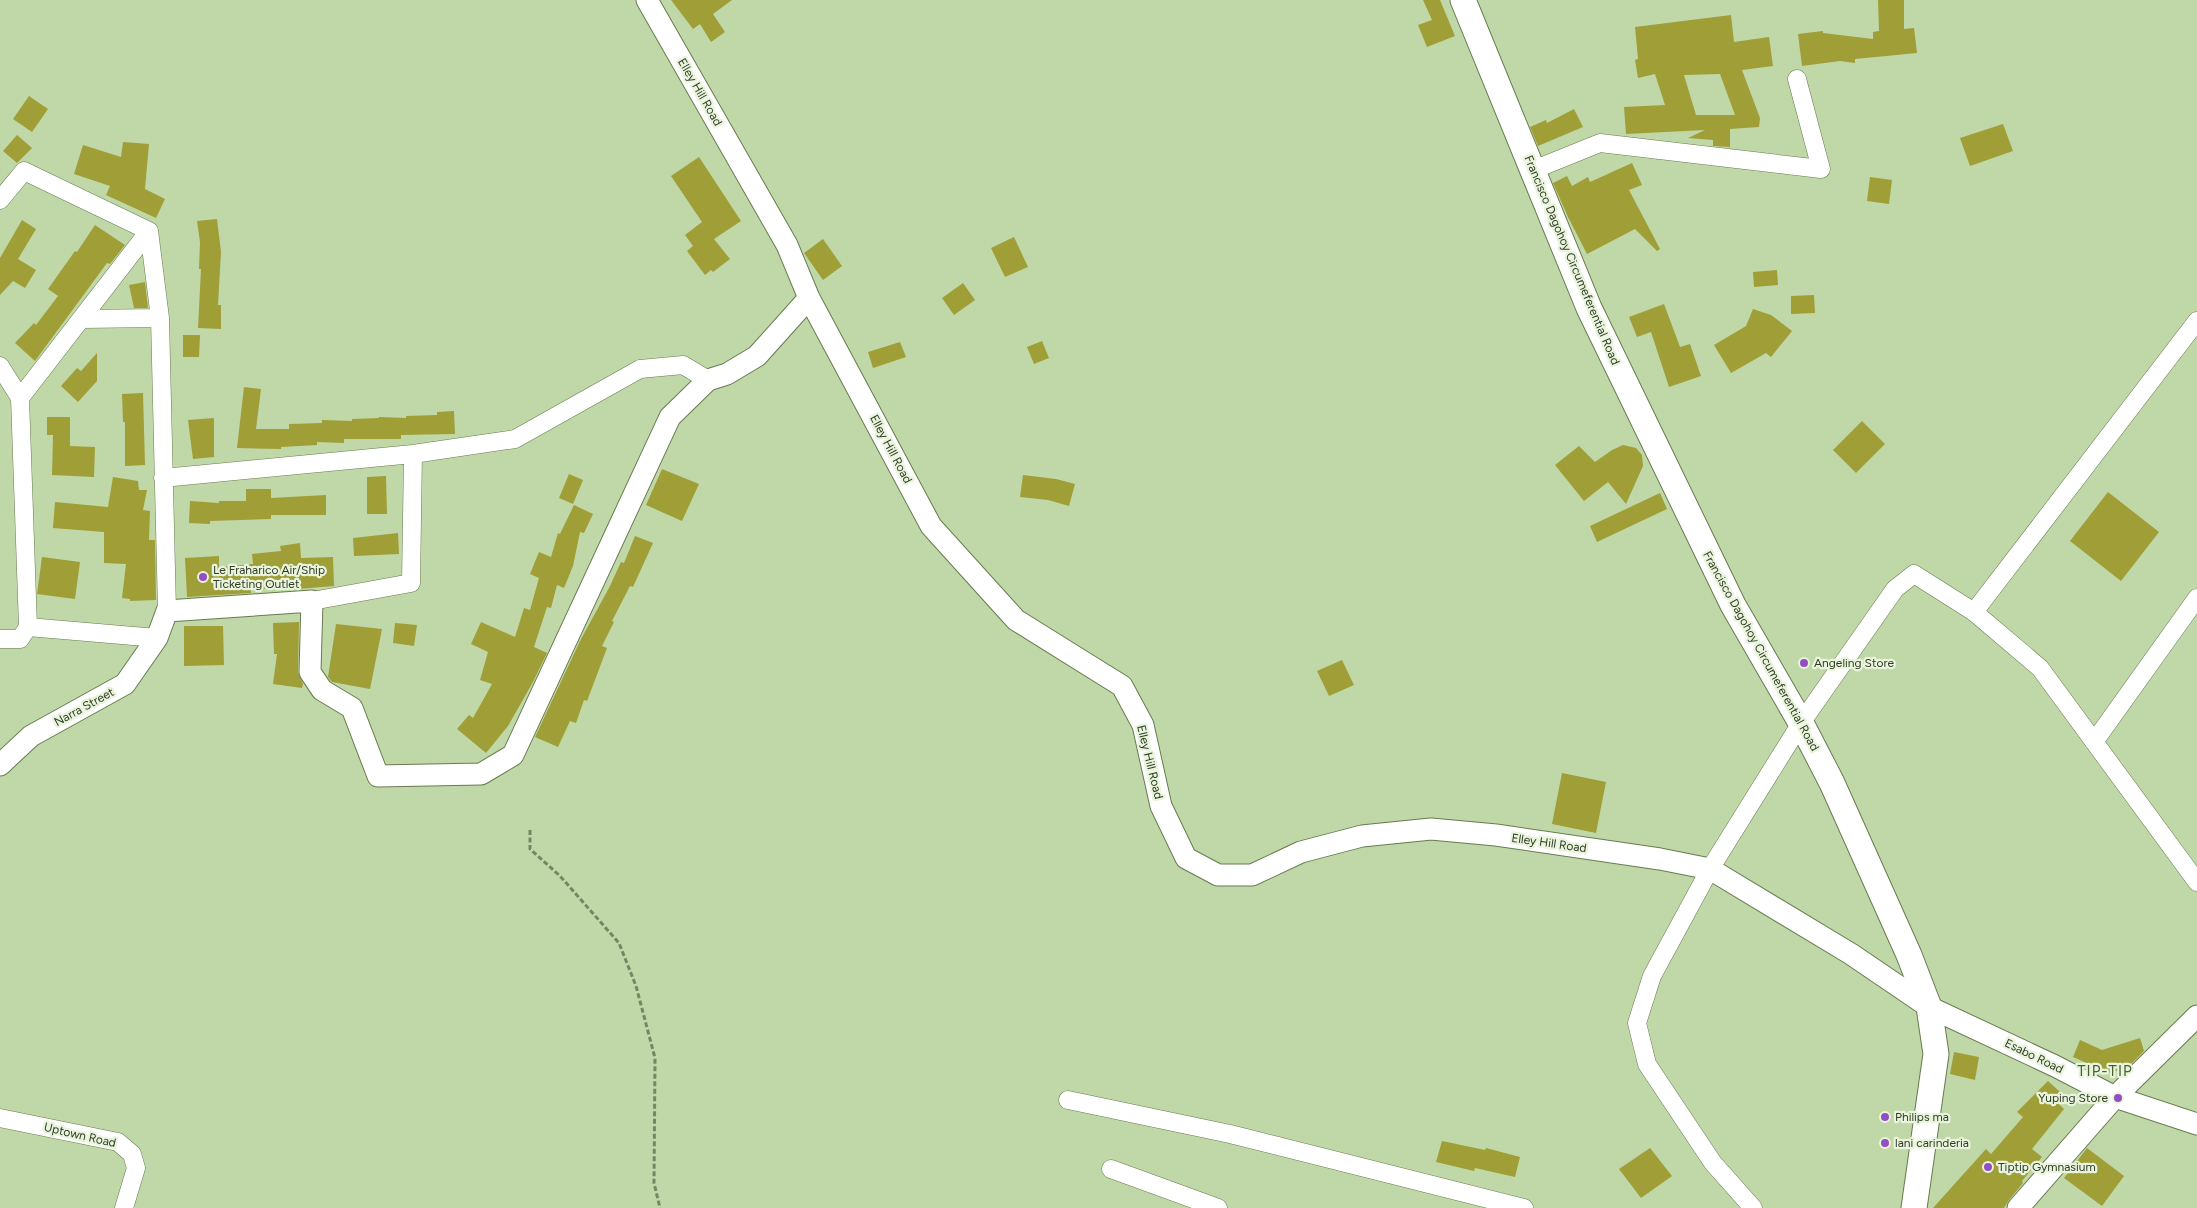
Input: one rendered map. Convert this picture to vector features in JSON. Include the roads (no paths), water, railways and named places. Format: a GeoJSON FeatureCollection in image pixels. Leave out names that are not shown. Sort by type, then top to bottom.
{"type":"FeatureCollection","features":[{"type":"Feature","properties":{"kind":"main road","name":"Francisco Dagohoy Circumeferential Road"},"geometry":{"type":"LineString","coordinates":[[1463,0],[1590,308],[1674,487],[1733,605],[1801,723],[1832,783],[1909,955],[1929,1007],[1936,1054],[1914,1208]]}},
{"type":"Feature","properties":{"kind":"street","name":"Elley Hill Road"},"geometry":{"type":"LineString","coordinates":[[647,0],[787,245],[809,298],[931,526],[1016,620],[1122,686],[1143,725],[1161,806],[1186,858],[1218,875],[1252,875],[1301,852],[1354,838],[1431,829],[1515,838],[1660,859],[1710,870],[1851,954],[1929,1007]]}},
{"type":"Feature","properties":{"kind":"street"},"geometry":{"type":"LineString","coordinates":[[1532,170],[1600,143],[1821,169],[1797,79]]}},
{"type":"Feature","properties":{"kind":"street"},"geometry":{"type":"LineString","coordinates":[[0,200],[24,171],[148,232]]}},
{"type":"Feature","properties":{"kind":"street"},"geometry":{"type":"LineString","coordinates":[[148,232],[160,318],[167,611],[312,602],[411,582],[413,454]]}},
{"type":"Feature","properties":{"kind":"street"},"geometry":{"type":"LineString","coordinates":[[20,398],[148,232]]}},
{"type":"Feature","properties":{"kind":"street"},"geometry":{"type":"LineString","coordinates":[[312,602],[310,672],[322,690],[352,708],[378,776],[481,774],[514,755],[670,417],[708,380],[727,374],[757,356],[809,298]]}},
{"type":"Feature","properties":{"kind":"street"},"geometry":{"type":"LineString","coordinates":[[82,319],[160,318]]}},
{"type":"Feature","properties":{"kind":"street"},"geometry":{"type":"LineString","coordinates":[[1974,612],[2197,320]]}},
{"type":"Feature","properties":{"kind":"street"},"geometry":{"type":"LineString","coordinates":[[163,478],[413,454],[515,439],[640,369],[683,365],[708,380]]}},
{"type":"Feature","properties":{"kind":"street"},"geometry":{"type":"LineString","coordinates":[[0,366],[20,398],[28,627],[20,639],[0,639]]}},
{"type":"Feature","properties":{"kind":"street"},"geometry":{"type":"LineString","coordinates":[[1753,1208],[1712,1163],[1647,1064],[1637,1023],[1652,976],[1710,870],[1801,723],[1895,589],[1914,574],[1974,612],[2040,668],[2197,882]]}},
{"type":"Feature","properties":{"kind":"street"},"geometry":{"type":"LineString","coordinates":[[2094,742],[2197,598]]}},
{"type":"Feature","properties":{"kind":"street","name":"Narra Street"},"geometry":{"type":"LineString","coordinates":[[0,764],[32,736],[125,684],[157,638],[167,611]]}},
{"type":"Feature","properties":{"kind":"street"},"geometry":{"type":"LineString","coordinates":[[28,627],[157,638]]}},
{"type":"Feature","properties":{"kind":"street","name":"Esabo Road"},"geometry":{"type":"LineString","coordinates":[[1929,1007],[2055,1066],[2115,1097],[2197,1124]]}},
{"type":"Feature","properties":{"kind":"street"},"geometry":{"type":"LineString","coordinates":[[2018,1208],[2115,1097],[2197,1016]]}},
{"type":"Feature","properties":{"kind":"street"},"geometry":{"type":"LineString","coordinates":[[1068,1100],[1230,1134],[1524,1208]]}},
{"type":"Feature","properties":{"kind":"street","name":"Uptown Road"},"geometry":{"type":"LineString","coordinates":[[0,1118],[118,1142],[132,1154],[136,1168],[124,1208]]}},
{"type":"Feature","properties":{"kind":"street"},"geometry":{"type":"LineString","coordinates":[[1111,1170],[1218,1208]]}},
{"type":"Feature","properties":{"kind":"place","name":"Le Fraharico Air/Ship Ticketing Outlet"},"geometry":{"type":"Point","coordinates":[203,577]}},
{"type":"Feature","properties":{"kind":"place","name":"Angeling Store"},"geometry":{"type":"Point","coordinates":[1804,663]}},
{"type":"Feature","properties":{"kind":"place","name":"Yuping Store"},"geometry":{"type":"Point","coordinates":[2118,1098]}},
{"type":"Feature","properties":{"kind":"place","name":"Philips ma"},"geometry":{"type":"Point","coordinates":[1885,1117]}},
{"type":"Feature","properties":{"kind":"place","name":"lani carinderia"},"geometry":{"type":"Point","coordinates":[1885,1143]}},
{"type":"Feature","properties":{"kind":"place","name":"Tiptip Gymnasium"},"geometry":{"type":"Point","coordinates":[1988,1167]}},
{"type":"Feature","properties":{"kind":"district","name":"TIP-TIP"},"geometry":{"type":"Point","coordinates":[2105,1071]}}]}
